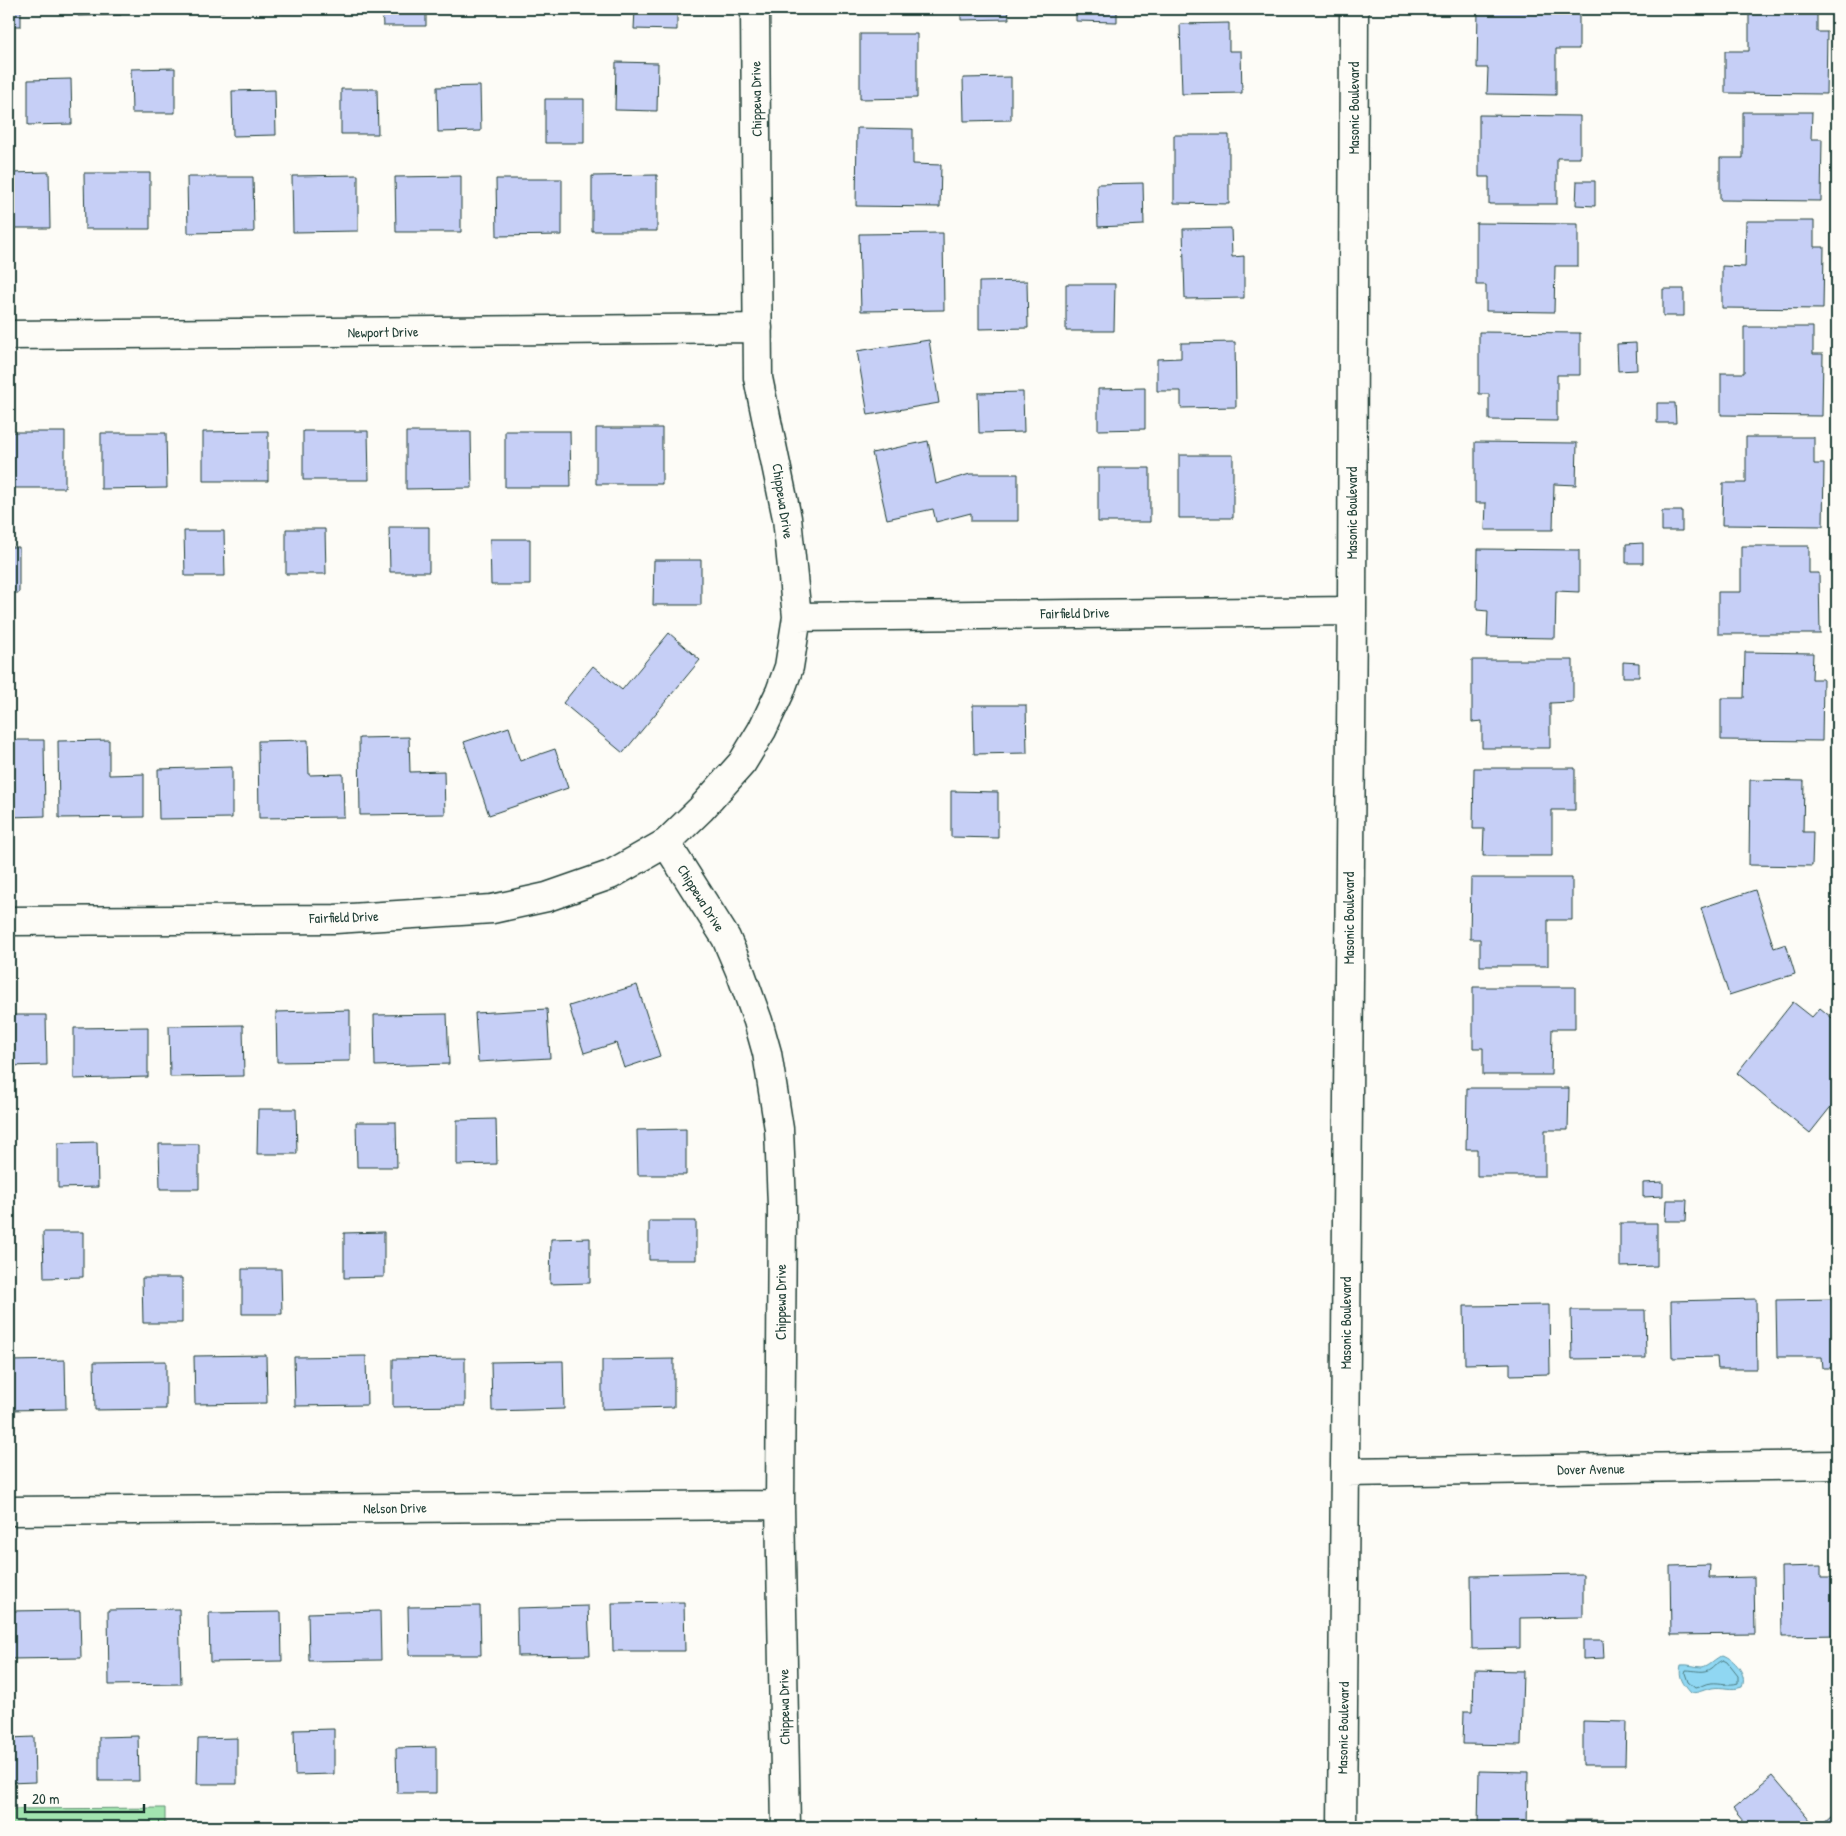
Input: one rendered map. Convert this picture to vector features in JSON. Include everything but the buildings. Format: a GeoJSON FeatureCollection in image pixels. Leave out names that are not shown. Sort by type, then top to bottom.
{"type":"FeatureCollection","features":[{"type":"Feature","properties":{"kind":"street","name":"Chippewa Drive"},"geometry":{"type":"LineString","coordinates":[[755,9],[758,378],[787,518],[797,617],[789,667],[780,692],[762,730],[736,769],[701,809],[666,843],[730,946],[758,1022],[774,1090],[779,1129],[782,1206],[780,1505],[786,1827]]}},
{"type":"Feature","properties":{"kind":"street","name":"Masonic Boulevard"},"geometry":{"type":"LineString","coordinates":[[1342,1827],[1352,611],[1354,9]]}},
{"type":"Feature","properties":{"kind":"street","name":"Newport Drive"},"geometry":{"type":"LineString","coordinates":[[9,335],[758,328]]}},
{"type":"Feature","properties":{"kind":"street","name":"Fairfield Drive"},"geometry":{"type":"LineString","coordinates":[[797,617],[1352,611]]}},
{"type":"Feature","properties":{"kind":"street","name":"Fairfield Drive"},"geometry":{"type":"LineString","coordinates":[[9,921],[336,919],[492,909],[547,897],[610,875],[666,843]]}},
{"type":"Feature","properties":{"kind":"street","name":"Dover Avenue"},"geometry":{"type":"LineString","coordinates":[[1345,1472],[1837,1465]]}},
{"type":"Feature","properties":{"kind":"street","name":"Nelson Drive"},"geometry":{"type":"LineString","coordinates":[[9,1511],[780,1505]]}},
{"type":"Feature","properties":{"kind":"green space"},"geometry":{"type":"Polygon","coordinates":[[[165,1808],[165,1827],[9,1827],[9,1809],[165,1808]]]}},
{"type":"Feature","properties":{"kind":"water"},"geometry":{"type":"Polygon","coordinates":[[[1723,1655],[1735,1663],[1742,1672],[1742,1687],[1734,1689],[1712,1688],[1691,1693],[1682,1680],[1680,1673],[1681,1665],[1702,1667],[1723,1655]]]}}]}
